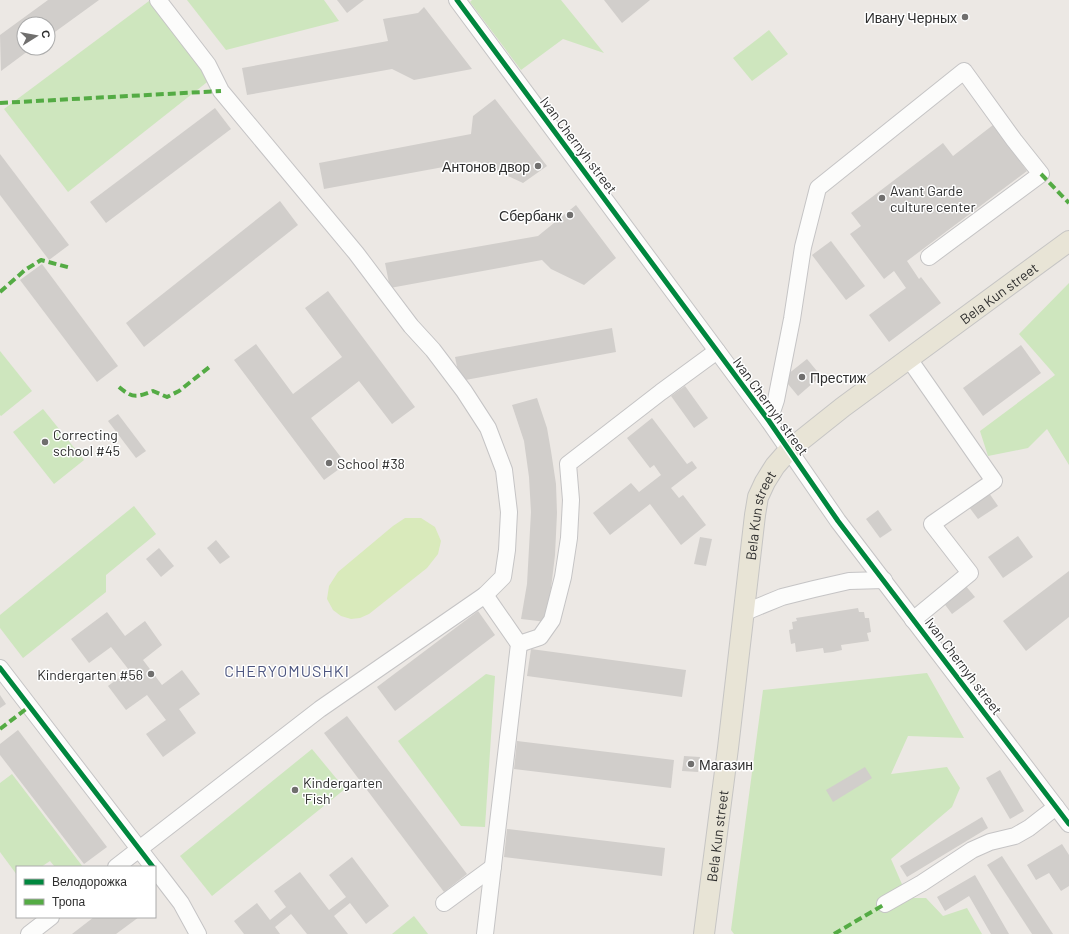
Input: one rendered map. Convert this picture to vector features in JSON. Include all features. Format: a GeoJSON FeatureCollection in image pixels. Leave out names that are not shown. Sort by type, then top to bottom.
{"type":"FeatureCollection","features":[{"type":"Feature","properties":{"kind":"main road","name":"Bela Kun street"},"geometry":{"type":"LineString","coordinates":[[704,934],[728,748],[755,515],[758,497],[768,476],[789,450],[843,407],[1069,242]]}},
{"type":"Feature","properties":{"kind":"street"},"geometry":{"type":"LineString","coordinates":[[117,866],[320,708],[347,691],[485,595],[503,577],[507,550],[509,512],[504,470],[488,428],[464,391],[433,350],[411,326],[356,252],[221,91],[208,65],[158,0]]}},
{"type":"Feature","properties":{"kind":"street","name":"Ivan Chernyh street"},"geometry":{"type":"LineString","coordinates":[[456,0],[769,421],[838,521],[1069,824]]}},
{"type":"Feature","properties":{"kind":"street"},"geometry":{"type":"LineString","coordinates":[[769,421],[776,400],[792,320],[803,247],[818,188],[964,71],[1014,140],[1041,174],[929,257]]}},
{"type":"Feature","properties":{"kind":"street"},"geometry":{"type":"LineString","coordinates":[[518,644],[540,637],[552,620],[563,577],[569,538],[571,500],[568,464],[717,351]]}},
{"type":"Feature","properties":{"kind":"street"},"geometry":{"type":"LineString","coordinates":[[909,359],[994,481],[932,524],[970,573],[914,620]]}},
{"type":"Feature","properties":{"kind":"street"},"geometry":{"type":"LineString","coordinates":[[743,613],[782,597],[814,589],[849,581],[884,580]]}},
{"type":"Feature","properties":{"kind":"street"},"geometry":{"type":"LineString","coordinates":[[485,595],[518,644],[485,934]]}},
{"type":"Feature","properties":{"kind":"street"},"geometry":{"type":"LineString","coordinates":[[0,668],[153,866]]}},
{"type":"Feature","properties":{"kind":"street"},"geometry":{"type":"LineString","coordinates":[[885,904],[922,883],[972,850],[990,842],[1015,836],[1029,828],[1056,807]]}},
{"type":"Feature","properties":{"kind":"street"},"geometry":{"type":"LineString","coordinates":[[444,903],[493,867]]}},
{"type":"Feature","properties":{"kind":"street"},"geometry":{"type":"LineString","coordinates":[[156,871],[181,903],[198,934]]}},
{"type":"Feature","properties":{"kind":"street"},"geometry":{"type":"LineString","coordinates":[[29,934],[50,918]]}},
{"type":"Feature","properties":{"kind":"green space"},"geometry":{"type":"Polygon","coordinates":[[[187,0],[324,0],[339,21],[226,50],[187,0]]]}},
{"type":"Feature","properties":{"kind":"green space"},"geometry":{"type":"Polygon","coordinates":[[[472,0],[561,0],[604,53],[563,39],[521,70],[470,2],[472,0]]]}},
{"type":"Feature","properties":{"kind":"green space"},"geometry":{"type":"Polygon","coordinates":[[[149,1],[211,79],[68,192],[4,109],[149,1]]]}},
{"type":"Feature","properties":{"kind":"green space"},"geometry":{"type":"Polygon","coordinates":[[[769,30],[788,54],[752,81],[733,58],[769,30]]]}},
{"type":"Feature","properties":{"kind":"green space"},"geometry":{"type":"Polygon","coordinates":[[[1069,283],[1069,465],[1047,429],[1028,448],[988,456],[980,431],[1055,375],[1019,334],[1069,283]]]}},
{"type":"Feature","properties":{"kind":"green space"},"geometry":{"type":"Polygon","coordinates":[[[0,351],[32,391],[1,416],[0,415],[0,351]]]}},
{"type":"Feature","properties":{"kind":"green space"},"geometry":{"type":"Polygon","coordinates":[[[43,409],[84,460],[54,484],[13,432],[43,409]]]}},
{"type":"Feature","properties":{"kind":"green space"},"geometry":{"type":"Polygon","coordinates":[[[134,506],[156,534],[106,575],[106,592],[23,658],[0,628],[0,615],[134,506]]]}},
{"type":"Feature","properties":{"kind":"green space"},"geometry":{"type":"Polygon","coordinates":[[[405,518],[421,518],[435,527],[441,541],[438,554],[427,568],[369,614],[360,618],[351,619],[341,616],[333,610],[327,599],[329,586],[338,572],[393,526],[405,518]]]}},
{"type":"Feature","properties":{"kind":"green space"},"geometry":{"type":"Polygon","coordinates":[[[927,673],[964,738],[908,736],[891,774],[947,767],[960,788],[952,807],[891,859],[908,898],[926,898],[943,916],[967,908],[982,934],[734,934],[731,930],[763,690],[927,673]]]}},
{"type":"Feature","properties":{"kind":"green space"},"geometry":{"type":"Polygon","coordinates":[[[486,674],[495,676],[485,827],[461,826],[398,741],[486,674]]]}},
{"type":"Feature","properties":{"kind":"green space"},"geometry":{"type":"Polygon","coordinates":[[[312,749],[345,789],[212,896],[180,856],[312,749]]]}},
{"type":"Feature","properties":{"kind":"green space"},"geometry":{"type":"Polygon","coordinates":[[[12,774],[82,866],[54,866],[50,861],[42,866],[16,866],[16,874],[0,852],[0,783],[12,774]]]}},
{"type":"Feature","properties":{"kind":"green space"},"geometry":{"type":"Polygon","coordinates":[[[414,916],[428,934],[392,934],[414,916]]]}},
{"type":"Feature","properties":{"kind":"building"},"geometry":{"type":"Polygon","coordinates":[[[48,0],[99,0],[56,31],[56,16],[26,16],[48,0]]]}},
{"type":"Feature","properties":{"kind":"building"},"geometry":{"type":"Polygon","coordinates":[[[337,0],[364,0],[347,13],[337,0]]]}},
{"type":"Feature","properties":{"kind":"building"},"geometry":{"type":"Polygon","coordinates":[[[604,0],[650,0],[622,23],[604,0]]]}},
{"type":"Feature","properties":{"kind":"building"},"geometry":{"type":"Polygon","coordinates":[[[424,7],[472,69],[414,80],[392,69],[247,95],[242,68],[388,41],[383,19],[418,13],[424,7]]]}},
{"type":"Feature","properties":{"kind":"building"},"geometry":{"type":"Polygon","coordinates":[[[16,23],[16,56],[21,56],[1,71],[0,35],[16,23]]]}},
{"type":"Feature","properties":{"kind":"building"},"geometry":{"type":"Polygon","coordinates":[[[495,99],[547,166],[523,183],[476,161],[324,189],[319,163],[471,134],[473,116],[495,99]]]}},
{"type":"Feature","properties":{"kind":"building"},"geometry":{"type":"Polygon","coordinates":[[[215,108],[231,129],[106,223],[90,202],[215,108]]]}},
{"type":"Feature","properties":{"kind":"building"},"geometry":{"type":"Polygon","coordinates":[[[993,125],[1027,171],[907,261],[919,279],[921,277],[941,303],[889,342],[869,315],[906,288],[894,271],[884,279],[850,234],[861,226],[851,213],[943,143],[953,156],[993,125]]]}},
{"type":"Feature","properties":{"kind":"building"},"geometry":{"type":"Polygon","coordinates":[[[0,154],[69,245],[49,260],[0,195],[0,154]]]}},
{"type":"Feature","properties":{"kind":"building"},"geometry":{"type":"Polygon","coordinates":[[[280,201],[298,225],[144,347],[126,323],[280,201]]]}},
{"type":"Feature","properties":{"kind":"building"},"geometry":{"type":"Polygon","coordinates":[[[576,205],[616,258],[584,285],[551,269],[542,260],[390,288],[385,263],[538,236],[576,205]]]}},
{"type":"Feature","properties":{"kind":"building"},"geometry":{"type":"Polygon","coordinates":[[[831,241],[865,286],[846,300],[812,255],[831,241]]]}},
{"type":"Feature","properties":{"kind":"building"},"geometry":{"type":"Polygon","coordinates":[[[42,264],[118,366],[97,382],[20,280],[42,264]]]}},
{"type":"Feature","properties":{"kind":"building"},"geometry":{"type":"Polygon","coordinates":[[[328,291],[415,407],[392,424],[359,381],[311,418],[346,464],[324,480],[234,360],[256,344],[293,394],[342,357],[305,308],[328,291]]]}},
{"type":"Feature","properties":{"kind":"building"},"geometry":{"type":"Polygon","coordinates":[[[612,328],[616,352],[460,381],[455,357],[612,328]]]}},
{"type":"Feature","properties":{"kind":"building"},"geometry":{"type":"Polygon","coordinates":[[[1021,345],[1041,373],[983,416],[963,388],[1021,345]]]}},
{"type":"Feature","properties":{"kind":"building","name":"Престиж"},"geometry":{"type":"Polygon","coordinates":[[[807,359],[821,376],[798,396],[783,378],[807,359]]]}},
{"type":"Feature","properties":{"kind":"building"},"geometry":{"type":"Polygon","coordinates":[[[685,386],[708,418],[694,428],[671,396],[685,386]]]}},
{"type":"Feature","properties":{"kind":"building"},"geometry":{"type":"Polygon","coordinates":[[[537,398],[547,428],[556,484],[557,513],[555,555],[547,622],[521,619],[527,584],[531,512],[529,477],[524,441],[512,405],[537,398]]]}},
{"type":"Feature","properties":{"kind":"building"},"geometry":{"type":"Polygon","coordinates":[[[118,414],[146,451],[136,458],[108,421],[118,414]]]}},
{"type":"Feature","properties":{"kind":"building"},"geometry":{"type":"Polygon","coordinates":[[[652,418],[687,464],[692,461],[697,468],[671,488],[679,498],[683,495],[706,525],[681,545],[650,504],[610,535],[593,513],[631,483],[639,492],[661,475],[654,465],[650,468],[627,438],[652,418]]]}},
{"type":"Feature","properties":{"kind":"building"},"geometry":{"type":"Polygon","coordinates":[[[989,493],[998,506],[978,519],[969,507],[989,493]]]}},
{"type":"Feature","properties":{"kind":"building"},"geometry":{"type":"Polygon","coordinates":[[[878,510],[892,530],[880,538],[866,519],[878,510]]]}},
{"type":"Feature","properties":{"kind":"building"},"geometry":{"type":"Polygon","coordinates":[[[1018,536],[1033,557],[1003,578],[988,557],[1018,536]]]}},
{"type":"Feature","properties":{"kind":"building"},"geometry":{"type":"Polygon","coordinates":[[[700,537],[712,539],[706,566],[694,564],[700,537]]]}},
{"type":"Feature","properties":{"kind":"building"},"geometry":{"type":"Polygon","coordinates":[[[216,540],[230,557],[220,564],[207,548],[216,540]]]}},
{"type":"Feature","properties":{"kind":"building"},"geometry":{"type":"Polygon","coordinates":[[[159,548],[174,566],[161,577],[146,559],[159,548]]]}},
{"type":"Feature","properties":{"kind":"building"},"geometry":{"type":"Polygon","coordinates":[[[1069,571],[1069,617],[1026,651],[1003,621],[1069,571]]]}},
{"type":"Feature","properties":{"kind":"building"},"geometry":{"type":"Polygon","coordinates":[[[965,585],[975,597],[952,614],[943,602],[965,585]]]}},
{"type":"Feature","properties":{"kind":"building"},"geometry":{"type":"Polygon","coordinates":[[[858,608],[859,612],[864,612],[865,618],[869,618],[871,632],[867,633],[869,641],[841,645],[842,650],[824,653],[823,648],[796,652],[795,643],[791,644],[789,630],[793,629],[792,622],[797,621],[796,618],[858,608]]]}},
{"type":"Feature","properties":{"kind":"building"},"geometry":{"type":"Polygon","coordinates":[[[478,611],[495,635],[395,711],[377,687],[478,611]]]}},
{"type":"Feature","properties":{"kind":"building"},"geometry":{"type":"Polygon","coordinates":[[[107,612],[125,636],[145,621],[162,645],[143,660],[162,685],[182,670],[200,694],[179,709],[196,733],[163,757],[146,734],[166,720],[147,695],[126,710],[108,686],[129,670],[111,647],[89,663],[71,639],[107,612]]]}},
{"type":"Feature","properties":{"kind":"building"},"geometry":{"type":"Polygon","coordinates":[[[531,649],[686,670],[682,697],[527,676],[531,649]]]}},
{"type":"Feature","properties":{"kind":"building"},"geometry":{"type":"Polygon","coordinates":[[[0,695],[6,704],[0,708],[0,695]]]}},
{"type":"Feature","properties":{"kind":"building"},"geometry":{"type":"Polygon","coordinates":[[[347,716],[467,874],[444,892],[324,733],[347,716]]]}},
{"type":"Feature","properties":{"kind":"building"},"geometry":{"type":"Polygon","coordinates":[[[18,730],[107,847],[84,864],[0,755],[0,744],[18,730]]]}},
{"type":"Feature","properties":{"kind":"building"},"geometry":{"type":"Polygon","coordinates":[[[517,741],[674,760],[671,788],[514,769],[517,741]]]}},
{"type":"Feature","properties":{"kind":"building","name":"Магазин"},"geometry":{"type":"Polygon","coordinates":[[[684,756],[700,757],[698,772],[682,771],[684,756]]]}},
{"type":"Feature","properties":{"kind":"building"},"geometry":{"type":"Polygon","coordinates":[[[865,767],[872,778],[833,802],[826,790],[865,767]]]}},
{"type":"Feature","properties":{"kind":"building"},"geometry":{"type":"Polygon","coordinates":[[[1000,770],[1024,811],[1010,819],[986,778],[1000,770]]]}},
{"type":"Feature","properties":{"kind":"building"},"geometry":{"type":"Polygon","coordinates":[[[982,817],[988,828],[907,877],[900,866],[982,817]]]}},
{"type":"Feature","properties":{"kind":"building"},"geometry":{"type":"Polygon","coordinates":[[[507,829],[665,848],[662,876],[504,857],[507,829]]]}},
{"type":"Feature","properties":{"kind":"building"},"geometry":{"type":"Polygon","coordinates":[[[1062,844],[1069,855],[1069,886],[1061,891],[1049,873],[1036,880],[1027,865],[1062,844]]]}},
{"type":"Feature","properties":{"kind":"building"},"geometry":{"type":"Polygon","coordinates":[[[1002,856],[1053,934],[1032,934],[987,865],[1002,856]]]}},
{"type":"Feature","properties":{"kind":"building"},"geometry":{"type":"Polygon","coordinates":[[[352,857],[389,906],[366,924],[350,903],[334,916],[348,934],[307,934],[291,914],[275,927],[280,934],[244,934],[234,921],[257,903],[270,920],[286,907],[274,891],[300,872],[329,910],[346,897],[329,875],[352,857]]]}},
{"type":"Feature","properties":{"kind":"building"},"geometry":{"type":"Polygon","coordinates":[[[975,875],[1009,934],[991,934],[969,896],[945,911],[937,897],[975,875]]]}},
{"type":"Feature","properties":{"kind":"building"},"geometry":{"type":"Polygon","coordinates":[[[93,918],[138,918],[116,934],[72,934],[93,918]]]}},
{"type":"Feature","properties":{"kind":"marked path"},"geometry":{"type":"LineString","coordinates":[[0,103],[221,91]]}},
{"type":"Feature","properties":{"kind":"marked path"},"geometry":{"type":"LineString","coordinates":[[1041,174],[1069,203]]}},
{"type":"Feature","properties":{"kind":"marked path"},"geometry":{"type":"LineString","coordinates":[[0,292],[25,270],[41,260],[71,268]]}},
{"type":"Feature","properties":{"kind":"marked path"},"geometry":{"type":"LineString","coordinates":[[119,387],[128,394],[135,396],[153,391],[167,397],[179,391],[212,365]]}},
{"type":"Feature","properties":{"kind":"marked path"},"geometry":{"type":"LineString","coordinates":[[0,729],[30,706]]}},
{"type":"Feature","properties":{"kind":"marked path"},"geometry":{"type":"LineString","coordinates":[[834,934],[885,904]]}},
{"type":"Feature","properties":{"kind":"cycle path"},"geometry":{"type":"LineString","coordinates":[[457,0],[769,421],[838,521],[1069,824]]}},
{"type":"Feature","properties":{"kind":"cycle path"},"geometry":{"type":"LineString","coordinates":[[0,668],[152,866]]}},
{"type":"Feature","properties":{"kind":"place","name":"Ивану Черных"},"geometry":{"type":"Point","coordinates":[965,17]}},
{"type":"Feature","properties":{"kind":"place","name":"Антонов двор"},"geometry":{"type":"Point","coordinates":[538,166]}},
{"type":"Feature","properties":{"kind":"place","name":"Avant Garde culture center"},"geometry":{"type":"Point","coordinates":[882,198]}},
{"type":"Feature","properties":{"kind":"place","name":"Сбербанк"},"geometry":{"type":"Point","coordinates":[570,215]}},
{"type":"Feature","properties":{"kind":"place","name":"Престиж"},"geometry":{"type":"Point","coordinates":[802,377]}},
{"type":"Feature","properties":{"kind":"place","name":"Correcting school #45"},"geometry":{"type":"Point","coordinates":[45,442]}},
{"type":"Feature","properties":{"kind":"place","name":"School #38"},"geometry":{"type":"Point","coordinates":[329,463]}},
{"type":"Feature","properties":{"kind":"place","name":"Kindergarten #56"},"geometry":{"type":"Point","coordinates":[151,674]}},
{"type":"Feature","properties":{"kind":"place","name":"Магазин"},"geometry":{"type":"Point","coordinates":[691,764]}},
{"type":"Feature","properties":{"kind":"place","name":"Kindergarten 'Fish'"},"geometry":{"type":"Point","coordinates":[295,790]}},
{"type":"Feature","properties":{"kind":"district","name":"CHERYOMUSHKI"},"geometry":{"type":"Point","coordinates":[287,670]}}]}
